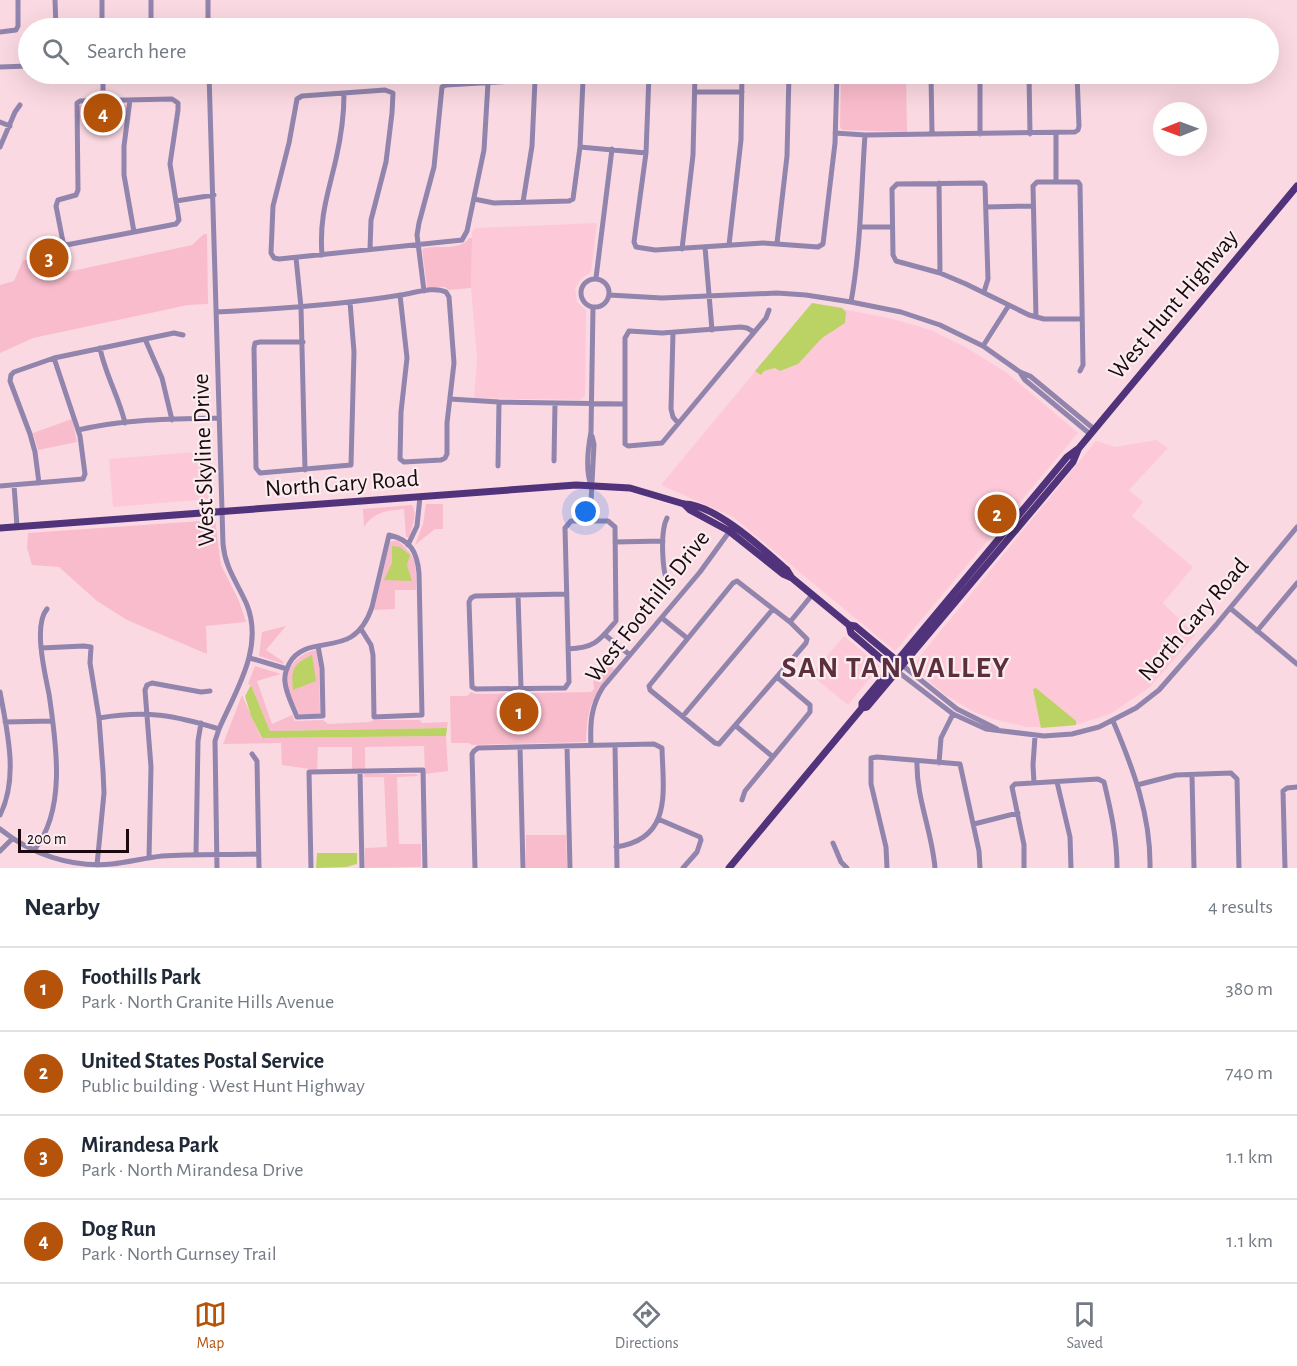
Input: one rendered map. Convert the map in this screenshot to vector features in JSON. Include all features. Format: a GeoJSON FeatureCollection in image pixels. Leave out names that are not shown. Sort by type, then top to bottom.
{"type":"FeatureCollection","features":[{"type":"Feature","properties":{"kind":"main road","name":"West Hunt Highway"},"geometry":{"type":"LineString","coordinates":[[729,868],[862,708],[867,707],[897,666],[1040,496],[1072,462],[1079,448],[1092,432],[1297,186]]}},
{"type":"Feature","properties":{"kind":"main road","name":"North Gary Road"},"geometry":{"type":"LineString","coordinates":[[0,528],[591,485],[630,488],[684,504],[693,504],[731,529],[788,570],[792,578],[849,625],[855,626],[897,666]]}},
{"type":"Feature","properties":{"kind":"main road","name":"North Gary Road"},"geometry":{"type":"LineString","coordinates":[[849,625],[851,633],[897,666]]}},
{"type":"Feature","properties":{"kind":"main road"},"geometry":{"type":"LineString","coordinates":[[855,636],[859,634],[868,637]]}},
{"type":"Feature","properties":{"kind":"street"},"geometry":{"type":"LineString","coordinates":[[0,32],[16,30],[18,0]]}},
{"type":"Feature","properties":{"kind":"street"},"geometry":{"type":"LineString","coordinates":[[55,0],[56,18]]}},
{"type":"Feature","properties":{"kind":"street"},"geometry":{"type":"LineString","coordinates":[[102,0],[102,18]]}},
{"type":"Feature","properties":{"kind":"street"},"geometry":{"type":"LineString","coordinates":[[150,0],[151,18]]}},
{"type":"Feature","properties":{"kind":"street"},"geometry":{"type":"LineString","coordinates":[[208,0],[208,18]]}},
{"type":"Feature","properties":{"kind":"street"},"geometry":{"type":"LineString","coordinates":[[0,67],[18,66]]}},
{"type":"Feature","properties":{"kind":"street"},"geometry":{"type":"LineString","coordinates":[[103,84],[103,100]]}},
{"type":"Feature","properties":{"kind":"street","name":"West Skyline Drive"},"geometry":{"type":"LineString","coordinates":[[209,84],[220,511],[226,564],[252,617],[254,634],[250,658],[219,729],[214,754],[217,868]]}},
{"type":"Feature","properties":{"kind":"street"},"geometry":{"type":"LineString","coordinates":[[424,291],[418,244],[418,223],[434,167],[442,87],[468,84]]}},
{"type":"Feature","properties":{"kind":"street"},"geometry":{"type":"LineString","coordinates":[[370,249],[371,220],[386,162],[393,93],[386,90],[302,96],[295,102],[292,128],[273,206],[271,254],[275,259],[462,240],[465,236],[484,150],[489,84]]}},
{"type":"Feature","properties":{"kind":"street"},"geometry":{"type":"LineString","coordinates":[[523,202],[532,146],[536,84]]}},
{"type":"Feature","properties":{"kind":"street"},"geometry":{"type":"LineString","coordinates":[[474,199],[495,203],[573,199],[580,147],[583,84]]}},
{"type":"Feature","properties":{"kind":"street"},"geometry":{"type":"LineString","coordinates":[[649,84],[646,153],[634,245],[636,248],[644,249],[777,243],[818,247],[823,244],[835,133],[837,84]]}},
{"type":"Feature","properties":{"kind":"street"},"geometry":{"type":"LineString","coordinates":[[682,249],[693,155],[695,84]]}},
{"type":"Feature","properties":{"kind":"street"},"geometry":{"type":"LineString","coordinates":[[729,245],[741,150],[742,84]]}},
{"type":"Feature","properties":{"kind":"street"},"geometry":{"type":"LineString","coordinates":[[777,243],[787,156],[789,84]]}},
{"type":"Feature","properties":{"kind":"street"},"geometry":{"type":"LineString","coordinates":[[931,84],[932,134]]}},
{"type":"Feature","properties":{"kind":"street"},"geometry":{"type":"LineString","coordinates":[[980,84],[980,134]]}},
{"type":"Feature","properties":{"kind":"street"},"geometry":{"type":"LineString","coordinates":[[1029,84],[1030,134]]}},
{"type":"Feature","properties":{"kind":"street"},"geometry":{"type":"LineString","coordinates":[[835,133],[865,135],[1075,132],[1078,130],[1077,84]]}},
{"type":"Feature","properties":{"kind":"street"},"geometry":{"type":"LineString","coordinates":[[695,92],[742,92]]}},
{"type":"Feature","properties":{"kind":"street"},"geometry":{"type":"LineString","coordinates":[[322,255],[323,207],[339,143],[344,94]]}},
{"type":"Feature","properties":{"kind":"street"},"geometry":{"type":"LineString","coordinates":[[130,100],[124,146],[124,175],[134,232]]}},
{"type":"Feature","properties":{"kind":"street"},"geometry":{"type":"LineString","coordinates":[[130,100],[176,100],[178,103],[170,164],[179,220],[176,224],[66,245],[63,242],[56,202],[76,195],[77,103],[80,101],[130,100]]}},
{"type":"Feature","properties":{"kind":"street"},"geometry":{"type":"LineString","coordinates":[[0,147],[20,105]]}},
{"type":"Feature","properties":{"kind":"street"},"geometry":{"type":"LineString","coordinates":[[0,122],[10,126]]}},
{"type":"Feature","properties":{"kind":"street"},"geometry":{"type":"LineString","coordinates":[[1056,133],[1056,182]]}},
{"type":"Feature","properties":{"kind":"street"},"geometry":{"type":"LineString","coordinates":[[851,302],[858,260],[865,135]]}},
{"type":"Feature","properties":{"kind":"street"},"geometry":{"type":"LineString","coordinates":[[580,147],[646,153]]}},
{"type":"Feature","properties":{"kind":"street"},"geometry":{"type":"LineString","coordinates":[[596,278],[612,150]]}},
{"type":"Feature","properties":{"kind":"street"},"geometry":{"type":"LineString","coordinates":[[1036,317],[1034,184],[1078,182],[1080,185],[1083,365],[1080,371]]}},
{"type":"Feature","properties":{"kind":"street"},"geometry":{"type":"LineString","coordinates":[[984,292],[988,279],[985,185],[983,183],[939,183],[894,186],[892,189],[892,227],[894,259],[940,273],[1036,317],[1082,319]]}},
{"type":"Feature","properties":{"kind":"street"},"geometry":{"type":"LineString","coordinates":[[939,183],[940,273]]}},
{"type":"Feature","properties":{"kind":"street"},"geometry":{"type":"LineString","coordinates":[[176,201],[213,195]]}},
{"type":"Feature","properties":{"kind":"street"},"geometry":{"type":"LineString","coordinates":[[986,207],[1033,206]]}},
{"type":"Feature","properties":{"kind":"street"},"geometry":{"type":"LineString","coordinates":[[860,227],[892,227]]}},
{"type":"Feature","properties":{"kind":"street"},"geometry":{"type":"LineString","coordinates":[[705,247],[712,330]]}},
{"type":"Feature","properties":{"kind":"street"},"geometry":{"type":"LineString","coordinates":[[296,258],[303,342],[305,470]]}},
{"type":"Feature","properties":{"kind":"street"},"geometry":{"type":"LineString","coordinates":[[596,278],[607,286],[609,295],[605,303],[593,308],[585,304],[580,291],[584,283],[596,278]]}},
{"type":"Feature","properties":{"kind":"street"},"geometry":{"type":"LineString","coordinates":[[216,312],[301,307],[424,291],[446,292],[449,297],[454,350],[445,458],[404,462],[400,459],[401,412],[407,358],[400,295]]}},
{"type":"Feature","properties":{"kind":"street"},"geometry":{"type":"LineString","coordinates":[[609,295],[662,298],[786,293],[888,309],[926,320],[983,346],[1029,376],[1092,432]]}},
{"type":"Feature","properties":{"kind":"street"},"geometry":{"type":"LineString","coordinates":[[303,342],[255,343],[257,471],[260,473],[351,465],[354,352],[350,302]]}},
{"type":"Feature","properties":{"kind":"street"},"geometry":{"type":"LineString","coordinates":[[983,346],[1009,305]]}},
{"type":"Feature","properties":{"kind":"street"},"geometry":{"type":"LineString","coordinates":[[590,521],[591,485],[588,478],[593,308]]}},
{"type":"Feature","properties":{"kind":"street"},"geometry":{"type":"LineString","coordinates":[[754,332],[747,328],[673,333],[629,331],[626,334],[625,444],[628,446],[662,443],[766,318],[769,310]]}},
{"type":"Feature","properties":{"kind":"street"},"geometry":{"type":"LineString","coordinates":[[39,483],[33,443],[12,386],[11,375],[22,368],[54,358],[174,333],[183,335]]}},
{"type":"Feature","properties":{"kind":"street"},"geometry":{"type":"LineString","coordinates":[[673,333],[671,409],[678,423]]}},
{"type":"Feature","properties":{"kind":"street"},"geometry":{"type":"LineString","coordinates":[[146,339],[162,378],[172,420]]}},
{"type":"Feature","properties":{"kind":"street"},"geometry":{"type":"LineString","coordinates":[[100,348],[125,423]]}},
{"type":"Feature","properties":{"kind":"street"},"geometry":{"type":"LineString","coordinates":[[0,486],[83,478],[84,469],[78,430],[54,358]]}},
{"type":"Feature","properties":{"kind":"street"},"geometry":{"type":"LineString","coordinates":[[450,399],[624,404]]}},
{"type":"Feature","properties":{"kind":"street"},"geometry":{"type":"LineString","coordinates":[[498,466],[499,402]]}},
{"type":"Feature","properties":{"kind":"street"},"geometry":{"type":"LineString","coordinates":[[554,461],[555,403]]}},
{"type":"Feature","properties":{"kind":"street"},"geometry":{"type":"LineString","coordinates":[[78,430],[98,425],[218,418]]}},
{"type":"Feature","properties":{"kind":"street"},"geometry":{"type":"LineString","coordinates":[[14,485],[17,526]]}},
{"type":"Feature","properties":{"kind":"street"},"geometry":{"type":"LineString","coordinates":[[408,545],[417,526],[420,497]]}},
{"type":"Feature","properties":{"kind":"street"},"geometry":{"type":"LineString","coordinates":[[667,518],[663,525],[663,541],[664,577],[668,584]]}},
{"type":"Feature","properties":{"kind":"street"},"geometry":{"type":"LineString","coordinates":[[567,594],[471,598],[472,687],[476,689],[565,688],[568,686],[567,594],[565,528],[571,521],[612,523],[615,527],[616,621],[595,644],[589,647],[568,649]]}},
{"type":"Feature","properties":{"kind":"street","name":"North Gary Road"},"geometry":{"type":"LineString","coordinates":[[897,666],[953,714],[986,729],[1035,736],[1072,734],[1113,722],[1159,690],[1297,526]]}},
{"type":"Feature","properties":{"kind":"street","name":"West Foothills Drive"},"geometry":{"type":"LineString","coordinates":[[591,745],[591,716],[598,696],[700,572],[731,529]]}},
{"type":"Feature","properties":{"kind":"street"},"geometry":{"type":"LineString","coordinates":[[318,646],[322,668],[323,716],[297,717],[284,680],[292,659],[302,651],[318,646],[345,640],[361,629],[372,607],[389,535],[398,537],[418,558],[422,715],[374,717],[373,655],[371,645],[361,629]]}},
{"type":"Feature","properties":{"kind":"street"},"geometry":{"type":"LineString","coordinates":[[615,542],[663,541]]}},
{"type":"Feature","properties":{"kind":"street"},"geometry":{"type":"LineString","coordinates":[[737,581],[772,609],[790,622],[807,639],[806,643],[719,744],[650,690],[649,686],[733,583],[737,581]]}},
{"type":"Feature","properties":{"kind":"street"},"geometry":{"type":"LineString","coordinates":[[1257,631],[1297,583]]}},
{"type":"Feature","properties":{"kind":"street"},"geometry":{"type":"LineString","coordinates":[[518,595],[520,688]]}},
{"type":"Feature","properties":{"kind":"street"},"geometry":{"type":"LineString","coordinates":[[790,622],[812,595]]}},
{"type":"Feature","properties":{"kind":"street"},"geometry":{"type":"LineString","coordinates":[[1230,608],[1296,660]]}},
{"type":"Feature","properties":{"kind":"street"},"geometry":{"type":"LineString","coordinates":[[34,850],[47,825],[54,800],[56,768],[52,721],[41,648],[42,620],[47,609]]}},
{"type":"Feature","properties":{"kind":"street"},"geometry":{"type":"LineString","coordinates":[[682,716],[772,609]]}},
{"type":"Feature","properties":{"kind":"street"},"geometry":{"type":"LineString","coordinates":[[662,618],[687,638]]}},
{"type":"Feature","properties":{"kind":"street"},"geometry":{"type":"LineString","coordinates":[[605,635],[630,655]]}},
{"type":"Feature","properties":{"kind":"street"},"geometry":{"type":"LineString","coordinates":[[41,648],[91,647],[90,663],[99,718],[104,793],[97,865]]}},
{"type":"Feature","properties":{"kind":"street"},"geometry":{"type":"LineString","coordinates":[[250,658],[287,669]]}},
{"type":"Feature","properties":{"kind":"street","name":"North Gary Road"},"geometry":{"type":"LineString","coordinates":[[897,666],[957,709],[1002,731]]}},
{"type":"Feature","properties":{"kind":"street"},"geometry":{"type":"LineString","coordinates":[[742,800],[745,791],[812,708],[777,677]]}},
{"type":"Feature","properties":{"kind":"street"},"geometry":{"type":"LineString","coordinates":[[149,858],[151,767],[145,690],[147,685],[152,683],[201,692],[210,691]]}},
{"type":"Feature","properties":{"kind":"street"},"geometry":{"type":"LineString","coordinates":[[0,692],[5,722],[9,777],[7,798],[0,815]]}},
{"type":"Feature","properties":{"kind":"street"},"geometry":{"type":"LineString","coordinates":[[99,718],[147,713],[169,715],[219,729]]}},
{"type":"Feature","properties":{"kind":"street"},"geometry":{"type":"LineString","coordinates":[[939,763],[941,738],[953,714]]}},
{"type":"Feature","properties":{"kind":"street"},"geometry":{"type":"LineString","coordinates":[[5,722],[52,721]]}},
{"type":"Feature","properties":{"kind":"street"},"geometry":{"type":"LineString","coordinates":[[1113,722],[1130,761],[1143,805],[1148,832],[1150,868]]}},
{"type":"Feature","properties":{"kind":"street"},"geometry":{"type":"LineString","coordinates":[[196,855],[198,741],[201,723]]}},
{"type":"Feature","properties":{"kind":"street"},"geometry":{"type":"LineString","coordinates":[[736,726],[773,757]]}},
{"type":"Feature","properties":{"kind":"street"},"geometry":{"type":"LineString","coordinates":[[1034,783],[1035,736]]}},
{"type":"Feature","properties":{"kind":"street"},"geometry":{"type":"LineString","coordinates":[[615,744],[617,868]]}},
{"type":"Feature","properties":{"kind":"street"},"geometry":{"type":"LineString","coordinates":[[475,868],[474,751],[478,748],[659,745],[662,748],[663,793],[662,809],[658,819],[648,835],[640,840],[616,847]]}},
{"type":"Feature","properties":{"kind":"street"},"geometry":{"type":"LineString","coordinates":[[567,746],[570,868]]}},
{"type":"Feature","properties":{"kind":"street"},"geometry":{"type":"LineString","coordinates":[[520,747],[522,868]]}},
{"type":"Feature","properties":{"kind":"street"},"geometry":{"type":"LineString","coordinates":[[252,754],[257,761],[259,868]]}},
{"type":"Feature","properties":{"kind":"street"},"geometry":{"type":"LineString","coordinates":[[887,868],[886,847],[871,784],[871,758],[877,757],[960,764],[974,824],[980,868]]}},
{"type":"Feature","properties":{"kind":"street"},"geometry":{"type":"LineString","coordinates":[[917,761],[917,787],[934,853],[935,868]]}},
{"type":"Feature","properties":{"kind":"street"},"geometry":{"type":"LineString","coordinates":[[311,868],[309,772],[423,770],[425,868]]}},
{"type":"Feature","properties":{"kind":"street"},"geometry":{"type":"LineString","coordinates":[[360,772],[362,868]]}},
{"type":"Feature","properties":{"kind":"street"},"geometry":{"type":"LineString","coordinates":[[1137,785],[1168,776],[1231,773],[1235,775],[1237,779],[1239,868]]}},
{"type":"Feature","properties":{"kind":"street"},"geometry":{"type":"LineString","coordinates":[[1192,775],[1194,868]]}},
{"type":"Feature","properties":{"kind":"street"},"geometry":{"type":"LineString","coordinates":[[1024,868],[1024,845],[1012,788],[1015,784],[1102,779],[1114,830],[1117,868]]}},
{"type":"Feature","properties":{"kind":"street"},"geometry":{"type":"LineString","coordinates":[[1057,782],[1070,837],[1071,868]]}},
{"type":"Feature","properties":{"kind":"street"},"geometry":{"type":"LineString","coordinates":[[1285,868],[1283,791],[1297,787]]}},
{"type":"Feature","properties":{"kind":"street"},"geometry":{"type":"LineString","coordinates":[[974,824],[1018,813]]}},
{"type":"Feature","properties":{"kind":"street"},"geometry":{"type":"LineString","coordinates":[[658,819],[700,837],[696,852],[683,868]]}},
{"type":"Feature","properties":{"kind":"street"},"geometry":{"type":"LineString","coordinates":[[0,829],[12,839],[34,850],[62,860],[97,865],[149,858],[259,854]]}},
{"type":"Feature","properties":{"kind":"street"},"geometry":{"type":"LineString","coordinates":[[0,851],[12,839]]}},
{"type":"Feature","properties":{"kind":"street"},"geometry":{"type":"LineString","coordinates":[[833,843],[841,862],[847,868]]}},
{"type":"Feature","properties":{"kind":"street"},"geometry":{"type":"LineString","coordinates":[[60,868],[62,860]]}},
{"type":"Feature","properties":{"kind":"shaded area"},"geometry":{"type":"Polygon","coordinates":[[[841,84],[906,84],[907,132],[842,130],[840,127],[841,84]]]}},
{"type":"Feature","properties":{"kind":"shaded area"},"geometry":{"type":"Polygon","coordinates":[[[124,104],[127,107],[126,117],[79,117],[81,105],[124,104]]]}},
{"type":"Feature","properties":{"kind":"shaded area"},"geometry":{"type":"Polygon","coordinates":[[[597,223],[591,272],[582,278],[575,288],[577,302],[586,310],[585,395],[580,400],[474,398],[477,358],[471,288],[472,232],[475,228],[597,223]]]}},
{"type":"Feature","properties":{"kind":"shaded area"},"geometry":{"type":"Polygon","coordinates":[[[207,234],[208,304],[188,305],[33,338],[0,353],[0,285],[14,281],[23,260],[39,260],[37,241],[57,237],[61,247],[59,256],[63,273],[192,245],[207,234]]]}},
{"type":"Feature","properties":{"kind":"shaded area"},"geometry":{"type":"Polygon","coordinates":[[[472,238],[471,288],[449,290],[445,287],[427,287],[422,249],[460,245],[472,238]]]}},
{"type":"Feature","properties":{"kind":"shaded area"},"geometry":{"type":"Polygon","coordinates":[[[812,303],[893,319],[931,330],[967,348],[1007,373],[1078,433],[895,651],[733,517],[661,485],[812,303]]]}},
{"type":"Feature","properties":{"kind":"shaded area"},"geometry":{"type":"Polygon","coordinates":[[[812,303],[842,308],[846,312],[845,323],[822,338],[798,364],[780,371],[775,368],[764,371],[761,375],[755,371],[812,303]]]}},
{"type":"Feature","properties":{"kind":"shaded area"},"geometry":{"type":"Polygon","coordinates":[[[72,419],[77,442],[38,450],[33,433],[72,419]]]}},
{"type":"Feature","properties":{"kind":"shaded area"},"geometry":{"type":"Polygon","coordinates":[[[1156,440],[1168,448],[1129,490],[1143,502],[1132,516],[1193,567],[1163,603],[1195,635],[1150,687],[1112,713],[1076,725],[1027,727],[974,712],[944,694],[912,666],[1096,441],[1115,447],[1156,440]]]}},
{"type":"Feature","properties":{"kind":"shaded area"},"geometry":{"type":"Polygon","coordinates":[[[208,451],[209,499],[113,507],[109,459],[208,451]]]}},
{"type":"Feature","properties":{"kind":"shaded area"},"geometry":{"type":"Polygon","coordinates":[[[426,504],[443,504],[443,529],[435,529],[415,545],[423,524],[426,504]]]}},
{"type":"Feature","properties":{"kind":"shaded area"},"geometry":{"type":"Polygon","coordinates":[[[412,505],[414,516],[409,537],[406,537],[404,509],[386,511],[377,515],[364,527],[363,509],[412,505]]]}},
{"type":"Feature","properties":{"kind":"shaded area"},"geometry":{"type":"Polygon","coordinates":[[[215,520],[221,565],[239,601],[246,622],[206,626],[207,654],[127,620],[97,601],[59,567],[32,565],[27,548],[28,533],[215,520]]]}},
{"type":"Feature","properties":{"kind":"shaded area"},"geometry":{"type":"Polygon","coordinates":[[[397,540],[409,552],[414,562],[416,590],[395,590],[395,609],[374,610],[390,542],[397,540]]]}},
{"type":"Feature","properties":{"kind":"shaded area"},"geometry":{"type":"Polygon","coordinates":[[[392,546],[400,547],[410,555],[407,565],[412,581],[384,580],[392,563],[392,546]]]}},
{"type":"Feature","properties":{"kind":"shaded area"},"geometry":{"type":"Polygon","coordinates":[[[286,626],[266,650],[284,662],[283,664],[259,656],[262,632],[286,626]]]}},
{"type":"Feature","properties":{"kind":"shaded area"},"geometry":{"type":"Polygon","coordinates":[[[844,636],[880,666],[848,705],[811,675],[844,636]]]}},
{"type":"Feature","properties":{"kind":"shaded area"},"geometry":{"type":"Polygon","coordinates":[[[316,650],[319,666],[320,714],[299,714],[289,690],[288,674],[298,658],[316,650]]]}},
{"type":"Feature","properties":{"kind":"shaded area"},"geometry":{"type":"Polygon","coordinates":[[[312,655],[316,681],[293,690],[292,677],[297,664],[312,655]]]}},
{"type":"Feature","properties":{"kind":"shaded area"},"geometry":{"type":"Polygon","coordinates":[[[611,664],[614,670],[600,687],[589,711],[586,742],[472,745],[451,743],[450,696],[467,696],[471,692],[476,694],[591,692],[594,689],[593,675],[611,664]]]}},
{"type":"Feature","properties":{"kind":"shaded area"},"geometry":{"type":"Polygon","coordinates":[[[255,666],[281,674],[257,681],[272,724],[292,715],[295,721],[323,720],[328,724],[374,720],[448,722],[447,728],[270,731],[251,685],[248,684],[255,666]]]}},
{"type":"Feature","properties":{"kind":"shaded area"},"geometry":{"type":"Polygon","coordinates":[[[251,685],[270,731],[447,728],[446,736],[262,738],[251,716],[245,696],[251,685]]]}},
{"type":"Feature","properties":{"kind":"shaded area"},"geometry":{"type":"Polygon","coordinates":[[[1036,688],[1076,721],[1076,725],[1041,728],[1033,689],[1036,688]]]}},
{"type":"Feature","properties":{"kind":"shaded area"},"geometry":{"type":"Polygon","coordinates":[[[242,695],[261,738],[446,736],[448,771],[425,774],[424,746],[365,747],[365,769],[352,769],[352,747],[318,747],[317,770],[282,765],[281,743],[223,744],[242,695]]]}},
{"type":"Feature","properties":{"kind":"shaded area"},"geometry":{"type":"Polygon","coordinates":[[[365,774],[416,774],[419,776],[397,777],[399,844],[421,844],[421,867],[365,868],[365,848],[387,847],[384,777],[363,777],[365,774]]]}},
{"type":"Feature","properties":{"kind":"shaded area"},"geometry":{"type":"Polygon","coordinates":[[[526,835],[566,835],[567,868],[526,868],[526,835]]]}},
{"type":"Feature","properties":{"kind":"shaded area"},"geometry":{"type":"Polygon","coordinates":[[[317,853],[357,853],[357,864],[346,867],[316,868],[317,853]]]}},
{"type":"Feature","properties":{"kind":"place","name":"Dog Run"},"geometry":{"type":"Point","coordinates":[103,113]}},
{"type":"Feature","properties":{"kind":"place","name":"Mirandesa Park"},"geometry":{"type":"Point","coordinates":[49,258]}},
{"type":"Feature","properties":{"kind":"place","name":"United States Postal Service"},"geometry":{"type":"Point","coordinates":[997,514]}},
{"type":"Feature","properties":{"kind":"place","name":"Foothills Park"},"geometry":{"type":"Point","coordinates":[519,712]}},
{"type":"Feature","properties":{"kind":"district","name":"SAN TAN VALLEY"},"geometry":{"type":"Point","coordinates":[896,667]}}]}
